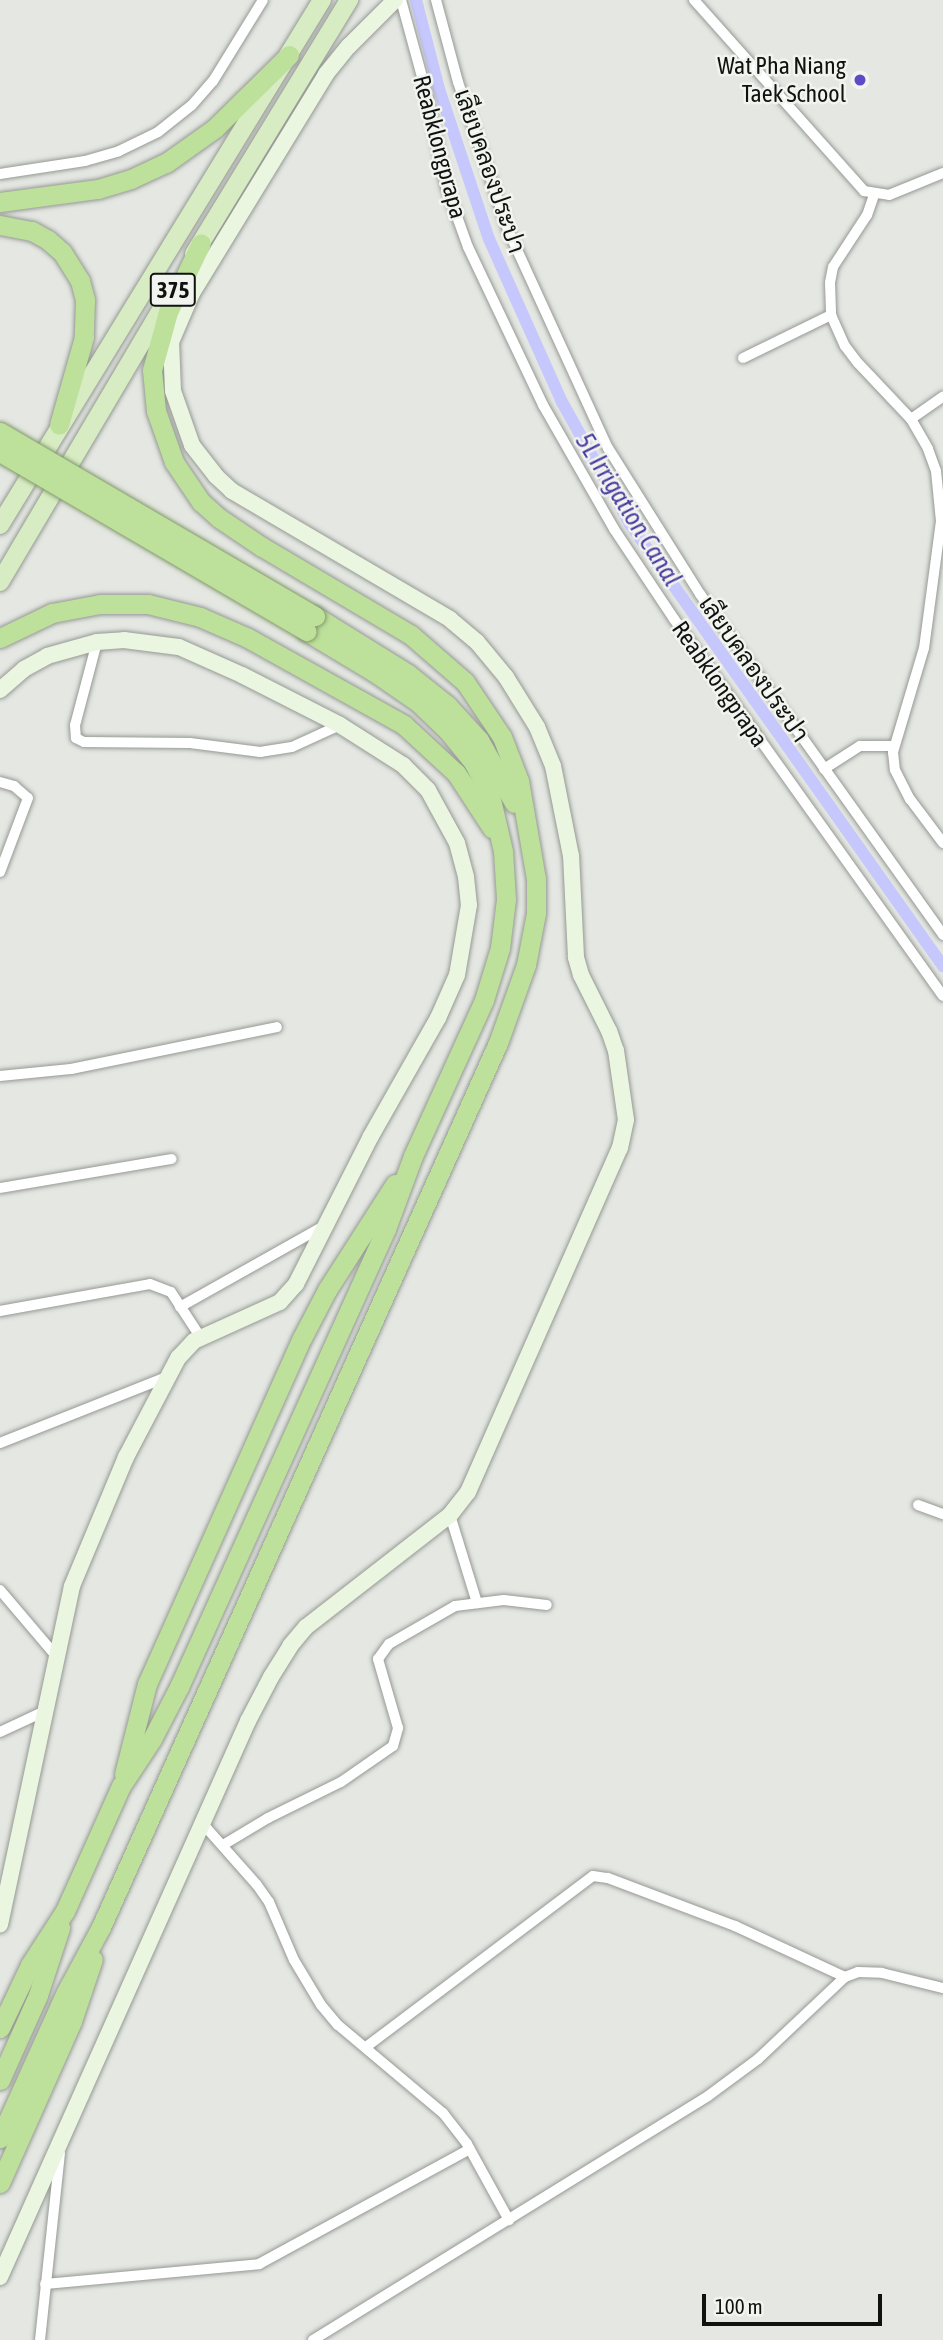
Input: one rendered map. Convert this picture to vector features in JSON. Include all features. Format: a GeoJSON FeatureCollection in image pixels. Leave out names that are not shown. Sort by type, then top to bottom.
{"type":"FeatureCollection","features":[{"type":"Feature","properties":{"kind":"highway"},"geometry":{"type":"LineString","coordinates":[[0,202],[98,189],[158,167],[215,128],[289,55]]}},
{"type":"Feature","properties":{"kind":"highway"},"geometry":{"type":"LineString","coordinates":[[0,225],[32,231],[48,240],[62,252],[80,281],[85,300],[84,337],[59,425]]}},
{"type":"Feature","properties":{"kind":"highway"},"geometry":{"type":"LineString","coordinates":[[0,2137],[63,1998],[101,1927],[498,1043],[526,965],[537,895],[522,796],[508,750],[494,723],[458,675],[411,635],[229,526],[201,502],[174,462],[156,411],[152,370],[164,321],[201,243]]}},
{"type":"Feature","properties":{"kind":"highway"},"geometry":{"type":"LineString","coordinates":[[0,432],[310,624],[400,688],[450,733],[482,778],[497,818],[503,851],[506,899],[493,973],[472,1029],[413,1156],[386,1229],[179,1688],[152,1739],[121,1786],[65,1911],[42,1984],[0,2080]]}},
{"type":"Feature","properties":{"kind":"highway"},"geometry":{"type":"LineString","coordinates":[[0,452],[310,624],[408,674],[463,722],[505,783],[529,840]]}},
{"type":"Feature","properties":{"kind":"highway"},"geometry":{"type":"LineString","coordinates":[[0,638],[52,613],[76,607],[124,603],[175,610],[224,627],[374,706],[412,732],[445,760],[467,787],[503,851]]}},
{"type":"Feature","properties":{"kind":"highway"},"geometry":{"type":"LineString","coordinates":[[121,1786],[136,1717],[147,1684],[302,1338],[340,1269],[413,1156]]}},
{"type":"Feature","properties":{"kind":"highway"},"geometry":{"type":"LineString","coordinates":[[0,2028],[30,1965],[65,1911]]}},
{"type":"Feature","properties":{"kind":"highway"},"geometry":{"type":"LineString","coordinates":[[0,2183],[78,2008],[101,1927]]}},
{"type":"Feature","properties":{"kind":"main road","name":"375"},"geometry":{"type":"LineString","coordinates":[[0,525],[322,0]]}},
{"type":"Feature","properties":{"kind":"main road","name":"375"},"geometry":{"type":"LineString","coordinates":[[0,582],[349,0]]}},
{"type":"Feature","properties":{"kind":"main road"},"geometry":{"type":"LineString","coordinates":[[0,2277],[248,1721],[290,1646],[306,1627],[450,1515],[468,1492],[620,1148],[626,1121],[616,1051],[610,1031],[581,975],[576,957],[571,856],[553,766],[537,727],[506,677],[477,642],[450,619],[251,503],[216,476],[192,445],[173,391],[169,358],[175,327],[192,293],[326,74],[349,46],[398,0]]}},
{"type":"Feature","properties":{"kind":"main road"},"geometry":{"type":"LineString","coordinates":[[0,690],[24,669],[47,656],[97,642],[149,641],[179,647],[340,725],[403,765],[428,790],[457,843],[466,877],[469,905],[457,975],[296,1284],[280,1302],[201,1338],[178,1358],[166,1377],[89,1541],[72,1586],[0,1924]]}},
{"type":"Feature","properties":{"kind":"street"},"geometry":{"type":"LineString","coordinates":[[0,174],[85,162],[119,151],[158,132],[192,105],[213,81],[263,0]]}},
{"type":"Feature","properties":{"kind":"street","name":"Reabklongprapa"},"geometry":{"type":"LineString","coordinates":[[398,0],[428,99],[446,187],[468,247],[543,405],[614,529],[674,619],[943,996]]}},
{"type":"Feature","properties":{"kind":"street","name":"เลียบคลองประปา"},"geometry":{"type":"LineString","coordinates":[[436,0],[458,82],[508,230],[608,448],[700,594],[943,935]]}},
{"type":"Feature","properties":{"kind":"street"},"geometry":{"type":"LineString","coordinates":[[694,0],[855,185],[874,195],[909,189],[943,173]]}},
{"type":"Feature","properties":{"kind":"street"},"geometry":{"type":"LineString","coordinates":[[874,195],[867,215],[833,267],[830,283],[831,315],[845,346],[858,363],[911,419],[928,449],[941,489],[941,521],[925,648],[894,746],[895,770],[910,799],[943,843]]}},
{"type":"Feature","properties":{"kind":"street"},"geometry":{"type":"LineString","coordinates":[[743,358],[831,315]]}},
{"type":"Feature","properties":{"kind":"street"},"geometry":{"type":"LineString","coordinates":[[911,419],[943,397]]}},
{"type":"Feature","properties":{"kind":"street"},"geometry":{"type":"LineString","coordinates":[[97,642],[74,732],[76,738],[84,743],[190,743],[260,752],[292,747],[340,725]]}},
{"type":"Feature","properties":{"kind":"street"},"geometry":{"type":"LineString","coordinates":[[824,769],[860,746],[894,746]]}},
{"type":"Feature","properties":{"kind":"street"},"geometry":{"type":"LineString","coordinates":[[0,782],[14,786],[28,798],[0,872]]}},
{"type":"Feature","properties":{"kind":"street"},"geometry":{"type":"LineString","coordinates":[[0,1076],[71,1069],[277,1027]]}},
{"type":"Feature","properties":{"kind":"street"},"geometry":{"type":"LineString","coordinates":[[0,1188],[172,1159]]}},
{"type":"Feature","properties":{"kind":"street"},"geometry":{"type":"LineString","coordinates":[[180,1307],[325,1226]]}},
{"type":"Feature","properties":{"kind":"street"},"geometry":{"type":"LineString","coordinates":[[0,1311],[150,1284],[171,1292],[201,1338]]}},
{"type":"Feature","properties":{"kind":"street"},"geometry":{"type":"LineString","coordinates":[[0,1443],[166,1377]]}},
{"type":"Feature","properties":{"kind":"street"},"geometry":{"type":"LineString","coordinates":[[918,1505],[943,1514]]}},
{"type":"Feature","properties":{"kind":"street"},"geometry":{"type":"LineString","coordinates":[[450,1515],[477,1603]]}},
{"type":"Feature","properties":{"kind":"street"},"geometry":{"type":"LineString","coordinates":[[0,1590],[56,1656]]}},
{"type":"Feature","properties":{"kind":"street"},"geometry":{"type":"LineString","coordinates":[[223,1844],[341,1782],[393,1746],[398,1728],[379,1659],[383,1650],[442,1612],[477,1603],[504,1600],[547,1605]]}},
{"type":"Feature","properties":{"kind":"street"},"geometry":{"type":"LineString","coordinates":[[0,1732],[45,1711]]}},
{"type":"Feature","properties":{"kind":"street"},"geometry":{"type":"LineString","coordinates":[[203,1824],[223,1844],[269,1902],[293,1960],[321,2005],[338,2025],[425,2095],[470,2149],[509,2220]]}},
{"type":"Feature","properties":{"kind":"street"},"geometry":{"type":"LineString","coordinates":[[366,2047],[593,1876],[608,1878],[735,1926],[845,1977]]}},
{"type":"Feature","properties":{"kind":"street"},"geometry":{"type":"LineString","coordinates":[[313,2340],[708,2096],[758,2059],[845,1977],[858,1972],[882,1973],[943,1988]]}},
{"type":"Feature","properties":{"kind":"street"},"geometry":{"type":"LineString","coordinates":[[40,2340],[62,2136]]}},
{"type":"Feature","properties":{"kind":"street"},"geometry":{"type":"LineString","coordinates":[[45,2284],[258,2264],[470,2149]]}},
{"type":"Feature","properties":{"kind":"waterway","name":"5L Irrigation Canal"},"geometry":{"type":"LineString","coordinates":[[416,0],[439,89],[489,239],[562,402],[630,524],[943,966]]}},
{"type":"Feature","properties":{"kind":"place","name":"Wat Pha Niang Taek School"},"geometry":{"type":"Point","coordinates":[860,80]}}]}
